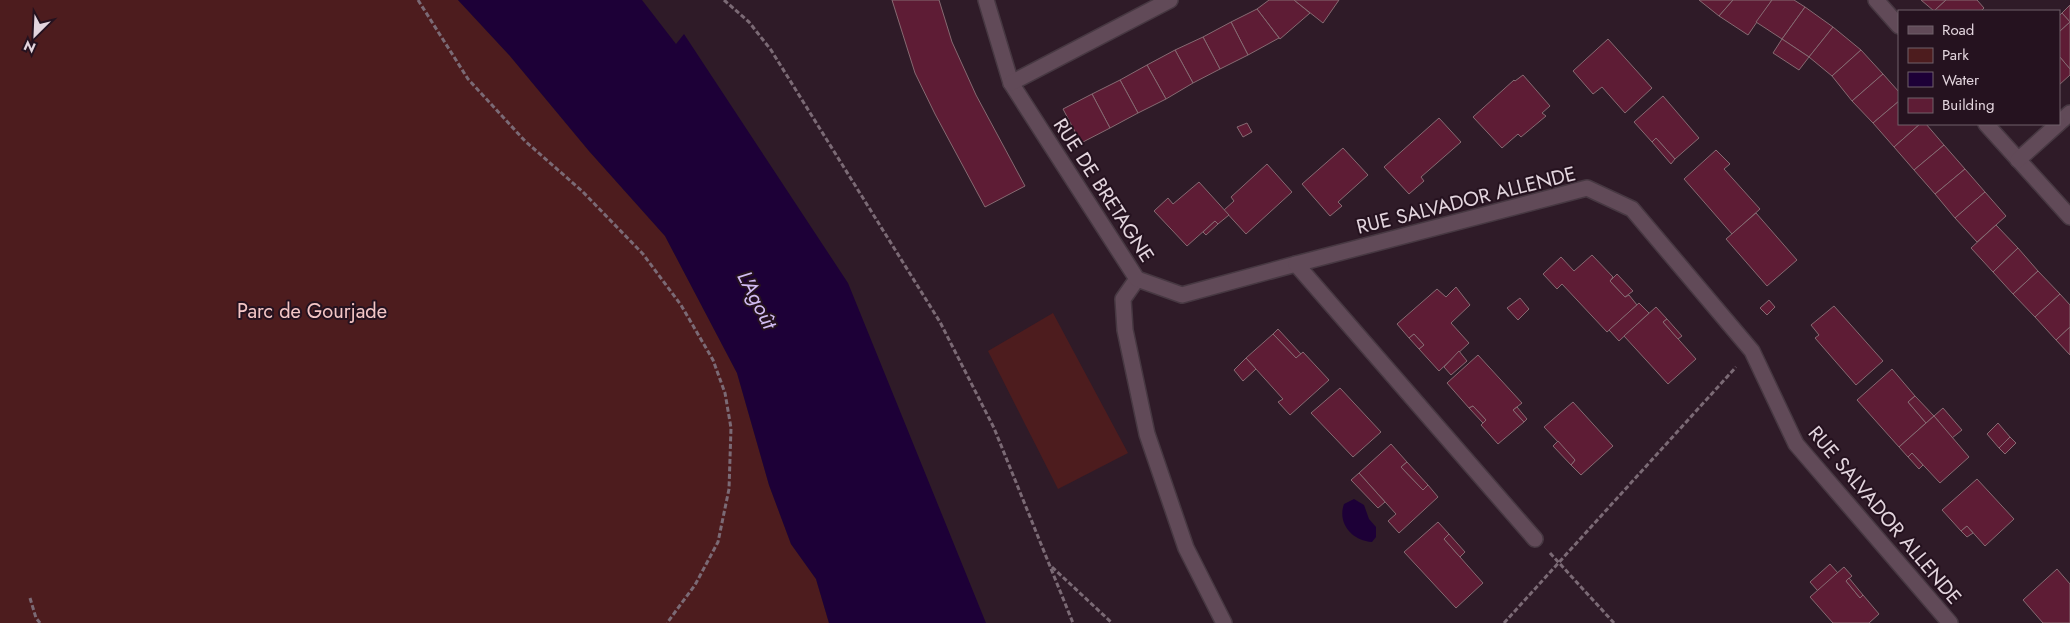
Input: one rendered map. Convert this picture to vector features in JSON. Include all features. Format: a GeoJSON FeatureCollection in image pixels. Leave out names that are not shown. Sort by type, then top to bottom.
{"type":"FeatureCollection","features":[{"type":"Feature","properties":{"kind":"street","name":"RUE DE BRETAGNE"},"geometry":{"type":"LineString","coordinates":[[986,0],[1011,83],[1137,279],[1182,295],[1296,264]]}},
{"type":"Feature","properties":{"kind":"street"},"geometry":{"type":"LineString","coordinates":[[1011,83],[1170,0]]}},
{"type":"Feature","properties":{"kind":"street"},"geometry":{"type":"LineString","coordinates":[[1876,0],[1898,25]]}},
{"type":"Feature","properties":{"kind":"street"},"geometry":{"type":"LineString","coordinates":[[2060,123],[2070,113]]}},
{"type":"Feature","properties":{"kind":"street"},"geometry":{"type":"LineString","coordinates":[[1987,125],[2070,217]]}},
{"type":"Feature","properties":{"kind":"street"},"geometry":{"type":"LineString","coordinates":[[2018,160],[2058,125]]}},
{"type":"Feature","properties":{"kind":"street","name":"RUE SALVADOR ALLENDE"},"geometry":{"type":"LineString","coordinates":[[1296,264],[1587,188],[1632,209],[1752,351],[1796,444],[1950,623]]}},
{"type":"Feature","properties":{"kind":"street"},"geometry":{"type":"LineString","coordinates":[[1296,264],[1535,539]]}},
{"type":"Feature","properties":{"kind":"street"},"geometry":{"type":"LineString","coordinates":[[1137,279],[1123,299],[1125,330],[1147,434],[1186,548],[1224,623]]}},
{"type":"Feature","properties":{"kind":"path"},"geometry":{"type":"LineString","coordinates":[[418,0],[468,79],[525,141],[582,191],[643,254],[681,305],[714,360],[725,393],[731,428],[729,490],[718,542],[695,585],[666,623]]}},
{"type":"Feature","properties":{"kind":"path"},"geometry":{"type":"LineString","coordinates":[[724,0],[749,22],[771,50],[940,322],[994,428],[1073,623]]}},
{"type":"Feature","properties":{"kind":"path"},"geometry":{"type":"LineString","coordinates":[[1504,623],[1722,381],[1752,351]]}},
{"type":"Feature","properties":{"kind":"path"},"geometry":{"type":"LineString","coordinates":[[1559,562],[1614,623]]}},
{"type":"Feature","properties":{"kind":"path"},"geometry":{"type":"LineString","coordinates":[[1049,564],[1112,623]]}},
{"type":"Feature","properties":{"kind":"path"},"geometry":{"type":"LineString","coordinates":[[30,598],[36,618],[40,623]]}},
{"type":"Feature","properties":{"kind":"green space","name":"Parc de Gourjade"},"geometry":{"type":"Polygon","coordinates":[[[0,0],[458,0],[510,56],[589,151],[665,236],[737,373],[769,485],[791,544],[816,579],[829,623],[0,623],[0,0]]]}},
{"type":"Feature","properties":{"kind":"green space"},"geometry":{"type":"Polygon","coordinates":[[[1053,313],[1128,453],[1058,489],[988,351],[1053,313]]]}},
{"type":"Feature","properties":{"kind":"water","name":"L'Agoût"},"geometry":{"type":"Polygon","coordinates":[[[458,0],[642,0],[676,44],[684,34],[848,283],[986,623],[829,623],[816,579],[791,544],[769,485],[737,373],[665,236],[589,151],[510,56],[458,0]]]}},
{"type":"Feature","properties":{"kind":"water"},"geometry":{"type":"Polygon","coordinates":[[[1354,499],[1364,505],[1369,519],[1376,527],[1376,537],[1372,542],[1353,535],[1345,524],[1342,511],[1344,504],[1354,499]]]}},
{"type":"Feature","properties":{"kind":"building"},"geometry":{"type":"Polygon","coordinates":[[[892,0],[939,0],[952,42],[976,95],[1025,186],[985,207],[915,73],[892,0]]]}},
{"type":"Feature","properties":{"kind":"building"},"geometry":{"type":"Polygon","coordinates":[[[1269,0],[1294,0],[1310,13],[1280,39],[1257,9],[1269,0]]]}},
{"type":"Feature","properties":{"kind":"building"},"geometry":{"type":"Polygon","coordinates":[[[1294,0],[1339,0],[1323,23],[1294,0]]]}},
{"type":"Feature","properties":{"kind":"building"},"geometry":{"type":"Polygon","coordinates":[[[1699,0],[1733,0],[1719,16],[1699,0]]]}},
{"type":"Feature","properties":{"kind":"building"},"geometry":{"type":"Polygon","coordinates":[[[1733,0],[1772,0],[1748,35],[1719,16],[1733,0]]]}},
{"type":"Feature","properties":{"kind":"building"},"geometry":{"type":"Polygon","coordinates":[[[1772,0],[1794,0],[1805,7],[1782,39],[1756,22],[1772,0]]]}},
{"type":"Feature","properties":{"kind":"building"},"geometry":{"type":"Polygon","coordinates":[[[1921,0],[1946,0],[1935,10],[1921,0]]]}},
{"type":"Feature","properties":{"kind":"building"},"geometry":{"type":"Polygon","coordinates":[[[1946,0],[1977,0],[1984,8],[1982,10],[1935,10],[1946,0]]]}},
{"type":"Feature","properties":{"kind":"building"},"geometry":{"type":"Polygon","coordinates":[[[2070,5],[2070,22],[2062,13],[2070,5]]]}},
{"type":"Feature","properties":{"kind":"building"},"geometry":{"type":"Polygon","coordinates":[[[1805,7],[1833,27],[1809,57],[1782,39],[1805,7]]]}},
{"type":"Feature","properties":{"kind":"building"},"geometry":{"type":"Polygon","coordinates":[[[1257,9],[1279,38],[1248,55],[1231,22],[1257,9]]]}},
{"type":"Feature","properties":{"kind":"building"},"geometry":{"type":"Polygon","coordinates":[[[2062,13],[2070,22],[2060,31],[2060,15],[2062,13]]]}},
{"type":"Feature","properties":{"kind":"building"},"geometry":{"type":"Polygon","coordinates":[[[1231,22],[1248,55],[1220,69],[1203,37],[1231,22]]]}},
{"type":"Feature","properties":{"kind":"building"},"geometry":{"type":"Polygon","coordinates":[[[2070,22],[2070,69],[2060,57],[2060,31],[2070,22]]]}},
{"type":"Feature","properties":{"kind":"building"},"geometry":{"type":"Polygon","coordinates":[[[1833,27],[1861,50],[1832,76],[1809,57],[1833,27]]]}},
{"type":"Feature","properties":{"kind":"building"},"geometry":{"type":"Polygon","coordinates":[[[1203,37],[1220,69],[1193,83],[1175,50],[1203,37]]]}},
{"type":"Feature","properties":{"kind":"building"},"geometry":{"type":"Polygon","coordinates":[[[1608,39],[1652,88],[1625,113],[1602,87],[1593,94],[1573,71],[1608,39]]]}},
{"type":"Feature","properties":{"kind":"building"},"geometry":{"type":"Polygon","coordinates":[[[1782,39],[1809,57],[1799,70],[1773,53],[1782,39]]]}},
{"type":"Feature","properties":{"kind":"building"},"geometry":{"type":"Polygon","coordinates":[[[1175,50],[1193,83],[1166,99],[1147,65],[1175,50]]]}},
{"type":"Feature","properties":{"kind":"building"},"geometry":{"type":"Polygon","coordinates":[[[1861,50],[1883,74],[1852,101],[1832,76],[1861,50]]]}},
{"type":"Feature","properties":{"kind":"building"},"geometry":{"type":"Polygon","coordinates":[[[2060,57],[2070,69],[2070,75],[2060,84],[2060,57]]]}},
{"type":"Feature","properties":{"kind":"building"},"geometry":{"type":"Polygon","coordinates":[[[1147,65],[1166,99],[1138,113],[1120,80],[1147,65]]]}},
{"type":"Feature","properties":{"kind":"building"},"geometry":{"type":"Polygon","coordinates":[[[1883,74],[1898,91],[1898,102],[1873,123],[1852,101],[1883,74]]]}},
{"type":"Feature","properties":{"kind":"building"},"geometry":{"type":"Polygon","coordinates":[[[1523,75],[1550,106],[1542,113],[1546,116],[1521,137],[1518,134],[1502,148],[1473,117],[1514,80],[1523,75]]]}},
{"type":"Feature","properties":{"kind":"building"},"geometry":{"type":"Polygon","coordinates":[[[1120,80],[1138,113],[1110,128],[1092,94],[1120,80]]]}},
{"type":"Feature","properties":{"kind":"building"},"geometry":{"type":"Polygon","coordinates":[[[1092,94],[1110,128],[1081,143],[1063,109],[1092,94]]]}},
{"type":"Feature","properties":{"kind":"building"},"geometry":{"type":"Polygon","coordinates":[[[1663,96],[1699,138],[1675,159],[1656,138],[1652,142],[1634,122],[1663,96]]]}},
{"type":"Feature","properties":{"kind":"building"},"geometry":{"type":"Polygon","coordinates":[[[1898,102],[1898,125],[1919,125],[1894,147],[1873,123],[1898,102]]]}},
{"type":"Feature","properties":{"kind":"building"},"geometry":{"type":"Polygon","coordinates":[[[1439,118],[1461,142],[1421,177],[1424,181],[1409,194],[1384,167],[1439,118]]]}},
{"type":"Feature","properties":{"kind":"building"},"geometry":{"type":"Polygon","coordinates":[[[1247,123],[1252,132],[1243,137],[1237,127],[1247,123]]]}},
{"type":"Feature","properties":{"kind":"building"},"geometry":{"type":"Polygon","coordinates":[[[1919,125],[1927,125],[1944,145],[1914,170],[1894,147],[1919,125]]]}},
{"type":"Feature","properties":{"kind":"building"},"geometry":{"type":"Polygon","coordinates":[[[1656,138],[1675,159],[1671,164],[1652,142],[1656,138]]]}},
{"type":"Feature","properties":{"kind":"building"},"geometry":{"type":"Polygon","coordinates":[[[1944,145],[1965,169],[1935,194],[1914,170],[1944,145]]]}},
{"type":"Feature","properties":{"kind":"building"},"geometry":{"type":"Polygon","coordinates":[[[1343,148],[1368,175],[1338,202],[1342,206],[1330,216],[1302,184],[1343,148]]]}},
{"type":"Feature","properties":{"kind":"building"},"geometry":{"type":"Polygon","coordinates":[[[1716,150],[1730,164],[1724,169],[1760,209],[1732,234],[1684,179],[1716,150]]]}},
{"type":"Feature","properties":{"kind":"building"},"geometry":{"type":"Polygon","coordinates":[[[1267,164],[1292,192],[1246,234],[1224,210],[1234,201],[1231,197],[1267,164]]]}},
{"type":"Feature","properties":{"kind":"building"},"geometry":{"type":"Polygon","coordinates":[[[1965,169],[1985,192],[1955,218],[1935,194],[1965,169]]]}},
{"type":"Feature","properties":{"kind":"building"},"geometry":{"type":"Polygon","coordinates":[[[1199,182],[1229,215],[1218,224],[1215,221],[1187,246],[1154,211],[1168,198],[1173,204],[1199,182]]]}},
{"type":"Feature","properties":{"kind":"building"},"geometry":{"type":"Polygon","coordinates":[[[1985,192],[2006,216],[1977,242],[1955,218],[1985,192]]]}},
{"type":"Feature","properties":{"kind":"building"},"geometry":{"type":"Polygon","coordinates":[[[1756,213],[1797,260],[1767,286],[1726,239],[1756,213]]]}},
{"type":"Feature","properties":{"kind":"building"},"geometry":{"type":"Polygon","coordinates":[[[1215,221],[1218,224],[1206,235],[1203,232],[1215,221]]]}},
{"type":"Feature","properties":{"kind":"building"},"geometry":{"type":"Polygon","coordinates":[[[1996,225],[2018,248],[1993,272],[1971,248],[1996,225]]]}},
{"type":"Feature","properties":{"kind":"building"},"geometry":{"type":"Polygon","coordinates":[[[2018,248],[2038,271],[2013,294],[1993,272],[2018,248]]]}},
{"type":"Feature","properties":{"kind":"building"},"geometry":{"type":"Polygon","coordinates":[[[1592,255],[1613,277],[1610,281],[1625,297],[1629,295],[1637,305],[1607,332],[1562,284],[1557,289],[1543,274],[1561,257],[1574,271],[1592,255]]]}},
{"type":"Feature","properties":{"kind":"building"},"geometry":{"type":"Polygon","coordinates":[[[2038,271],[2060,294],[2035,317],[2013,294],[2038,271]]]}},
{"type":"Feature","properties":{"kind":"building"},"geometry":{"type":"Polygon","coordinates":[[[1617,274],[1633,291],[1625,297],[1610,281],[1617,274]]]}},
{"type":"Feature","properties":{"kind":"building"},"geometry":{"type":"Polygon","coordinates":[[[1456,287],[1470,305],[1451,323],[1469,343],[1439,371],[1419,349],[1424,345],[1414,334],[1409,338],[1397,324],[1437,289],[1446,297],[1456,287]]]}},
{"type":"Feature","properties":{"kind":"building"},"geometry":{"type":"Polygon","coordinates":[[[2060,294],[2070,305],[2070,327],[2056,340],[2035,317],[2060,294]]]}},
{"type":"Feature","properties":{"kind":"building"},"geometry":{"type":"Polygon","coordinates":[[[1520,298],[1529,309],[1518,320],[1507,308],[1520,298]]]}},
{"type":"Feature","properties":{"kind":"building"},"geometry":{"type":"Polygon","coordinates":[[[1769,300],[1775,307],[1767,315],[1760,308],[1769,300]]]}},
{"type":"Feature","properties":{"kind":"building"},"geometry":{"type":"Polygon","coordinates":[[[1639,303],[1649,313],[1619,341],[1609,330],[1639,303]]]}},
{"type":"Feature","properties":{"kind":"building"},"geometry":{"type":"Polygon","coordinates":[[[1834,306],[1883,361],[1856,385],[1815,338],[1819,335],[1811,325],[1834,306]]]}},
{"type":"Feature","properties":{"kind":"building"},"geometry":{"type":"Polygon","coordinates":[[[1656,307],[1667,319],[1663,322],[1696,359],[1668,384],[1624,336],[1656,307]]]}},
{"type":"Feature","properties":{"kind":"building"},"geometry":{"type":"Polygon","coordinates":[[[1667,319],[1682,336],[1678,339],[1663,322],[1667,319]]]}},
{"type":"Feature","properties":{"kind":"building"},"geometry":{"type":"Polygon","coordinates":[[[2070,327],[2070,355],[2056,340],[2070,327]]]}},
{"type":"Feature","properties":{"kind":"building"},"geometry":{"type":"Polygon","coordinates":[[[1278,329],[1301,354],[1296,358],[1273,334],[1278,329]]]}},
{"type":"Feature","properties":{"kind":"building"},"geometry":{"type":"Polygon","coordinates":[[[1273,334],[1296,358],[1303,352],[1329,380],[1290,415],[1278,402],[1283,399],[1246,358],[1273,334]]]}},
{"type":"Feature","properties":{"kind":"building"},"geometry":{"type":"Polygon","coordinates":[[[1414,334],[1424,345],[1419,349],[1409,338],[1414,334]]]}},
{"type":"Feature","properties":{"kind":"building"},"geometry":{"type":"Polygon","coordinates":[[[1459,351],[1467,361],[1451,375],[1444,367],[1459,351]]]}},
{"type":"Feature","properties":{"kind":"building"},"geometry":{"type":"Polygon","coordinates":[[[1478,355],[1522,403],[1513,410],[1524,422],[1498,444],[1481,425],[1486,420],[1473,406],[1469,408],[1447,383],[1478,355]]]}},
{"type":"Feature","properties":{"kind":"building"},"geometry":{"type":"Polygon","coordinates":[[[1246,358],[1256,369],[1243,381],[1234,370],[1246,358]]]}},
{"type":"Feature","properties":{"kind":"building"},"geometry":{"type":"Polygon","coordinates":[[[1892,369],[1915,396],[1908,402],[1926,423],[1899,447],[1857,400],[1892,369]]]}},
{"type":"Feature","properties":{"kind":"building"},"geometry":{"type":"Polygon","coordinates":[[[1340,388],[1381,432],[1353,457],[1311,413],[1340,388]]]}},
{"type":"Feature","properties":{"kind":"building"},"geometry":{"type":"Polygon","coordinates":[[[1915,396],[1934,416],[1926,423],[1908,402],[1915,396]]]}},
{"type":"Feature","properties":{"kind":"building"},"geometry":{"type":"Polygon","coordinates":[[[1573,402],[1613,446],[1581,475],[1571,465],[1575,460],[1544,427],[1573,402]]]}},
{"type":"Feature","properties":{"kind":"building"},"geometry":{"type":"Polygon","coordinates":[[[1473,406],[1486,420],[1483,423],[1469,408],[1473,406]]]}},
{"type":"Feature","properties":{"kind":"building"},"geometry":{"type":"Polygon","coordinates":[[[1517,407],[1527,419],[1524,422],[1513,410],[1517,407]]]}},
{"type":"Feature","properties":{"kind":"building"},"geometry":{"type":"Polygon","coordinates":[[[1943,408],[1962,430],[1952,438],[1934,416],[1943,408]]]}},
{"type":"Feature","properties":{"kind":"building"},"geometry":{"type":"Polygon","coordinates":[[[1934,416],[1969,457],[1940,483],[1912,453],[1908,457],[1899,447],[1934,416]]]}},
{"type":"Feature","properties":{"kind":"building"},"geometry":{"type":"Polygon","coordinates":[[[1998,423],[2010,437],[1999,448],[1987,434],[1998,423]]]}},
{"type":"Feature","properties":{"kind":"building"},"geometry":{"type":"Polygon","coordinates":[[[2010,437],[2016,443],[2005,454],[1999,448],[2010,437]]]}},
{"type":"Feature","properties":{"kind":"building"},"geometry":{"type":"Polygon","coordinates":[[[1558,441],[1575,460],[1571,465],[1553,446],[1558,441]]]}},
{"type":"Feature","properties":{"kind":"building"},"geometry":{"type":"Polygon","coordinates":[[[1391,444],[1407,462],[1401,467],[1423,490],[1428,485],[1438,497],[1399,533],[1388,521],[1396,514],[1359,473],[1391,444]]]}},
{"type":"Feature","properties":{"kind":"building"},"geometry":{"type":"Polygon","coordinates":[[[1912,453],[1923,465],[1919,469],[1908,457],[1912,453]]]}},
{"type":"Feature","properties":{"kind":"building"},"geometry":{"type":"Polygon","coordinates":[[[1407,462],[1428,485],[1423,490],[1401,467],[1407,462]]]}},
{"type":"Feature","properties":{"kind":"building"},"geometry":{"type":"Polygon","coordinates":[[[1359,473],[1385,502],[1378,508],[1351,480],[1359,473]]]}},
{"type":"Feature","properties":{"kind":"building"},"geometry":{"type":"Polygon","coordinates":[[[1977,479],[2014,519],[1985,546],[1967,526],[1961,531],[1942,510],[1977,479]]]}},
{"type":"Feature","properties":{"kind":"building"},"geometry":{"type":"Polygon","coordinates":[[[1438,522],[1449,534],[1444,539],[1483,583],[1456,608],[1404,552],[1438,522]]]}},
{"type":"Feature","properties":{"kind":"building"},"geometry":{"type":"Polygon","coordinates":[[[1967,526],[1973,533],[1967,537],[1961,531],[1967,526]]]}},
{"type":"Feature","properties":{"kind":"building"},"geometry":{"type":"Polygon","coordinates":[[[1449,534],[1465,552],[1460,557],[1444,539],[1449,534]]]}},
{"type":"Feature","properties":{"kind":"building"},"geometry":{"type":"Polygon","coordinates":[[[1830,564],[1838,573],[1818,591],[1810,582],[1830,564]]]}},
{"type":"Feature","properties":{"kind":"building"},"geometry":{"type":"Polygon","coordinates":[[[1844,567],[1852,576],[1846,581],[1860,598],[1863,595],[1879,614],[1869,623],[1833,623],[1810,597],[1844,567]]]}},
{"type":"Feature","properties":{"kind":"building"},"geometry":{"type":"Polygon","coordinates":[[[2057,569],[2070,584],[2070,623],[2043,623],[2023,600],[2057,569]]]}},
{"type":"Feature","properties":{"kind":"building"},"geometry":{"type":"Polygon","coordinates":[[[1849,578],[1863,595],[1860,598],[1846,581],[1849,578]]]}}]}
